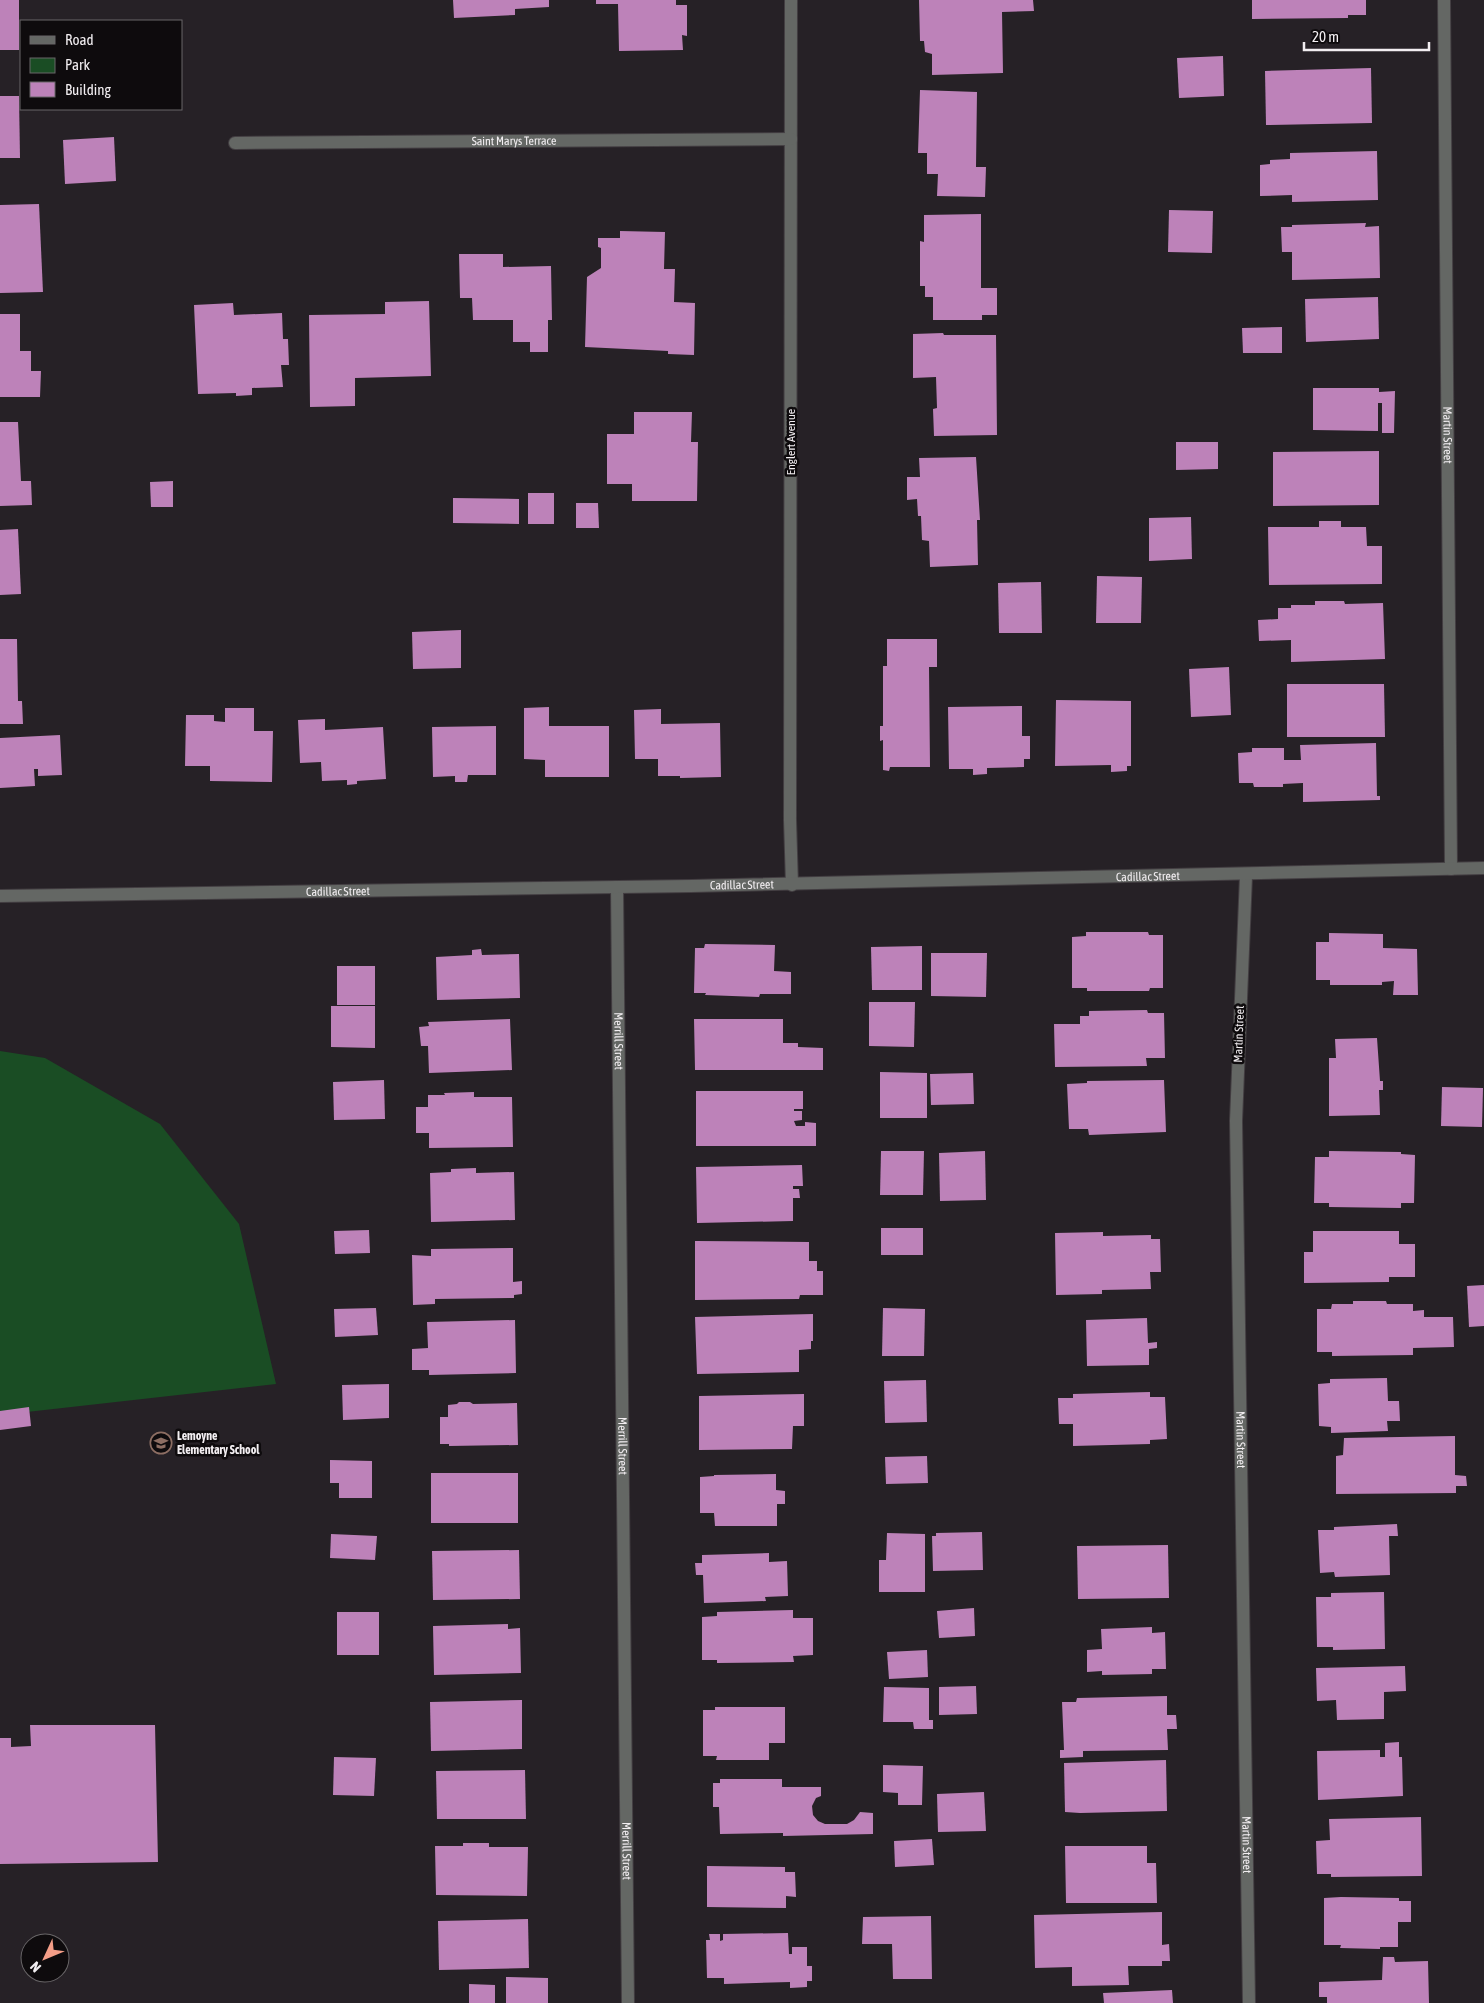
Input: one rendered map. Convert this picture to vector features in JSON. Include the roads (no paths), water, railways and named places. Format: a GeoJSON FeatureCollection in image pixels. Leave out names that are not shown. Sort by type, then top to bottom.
{"type":"FeatureCollection","features":[{"type":"Feature","properties":{"kind":"street","name":"Englert Avenue"},"geometry":{"type":"LineString","coordinates":[[791,0],[790,820],[792,884]]}},
{"type":"Feature","properties":{"kind":"street","name":"Martin Street"},"geometry":{"type":"LineString","coordinates":[[1444,0],[1451,869]]}},
{"type":"Feature","properties":{"kind":"street","name":"Saint Marys Terrace"},"geometry":{"type":"LineString","coordinates":[[236,143],[791,139]]}},
{"type":"Feature","properties":{"kind":"street","name":"Cadillac Street"},"geometry":{"type":"LineString","coordinates":[[0,896],[1246,876],[1484,868]]}},
{"type":"Feature","properties":{"kind":"street","name":"Martin Street"},"geometry":{"type":"LineString","coordinates":[[1246,876],[1236,1121],[1249,2003]]}},
{"type":"Feature","properties":{"kind":"street","name":"Merrill Street"},"geometry":{"type":"LineString","coordinates":[[617,887],[628,2003]]}},
{"type":"Feature","properties":{"kind":"place","name":"Lemoyne Elementary School"},"geometry":{"type":"Point","coordinates":[161,1443]}}]}
